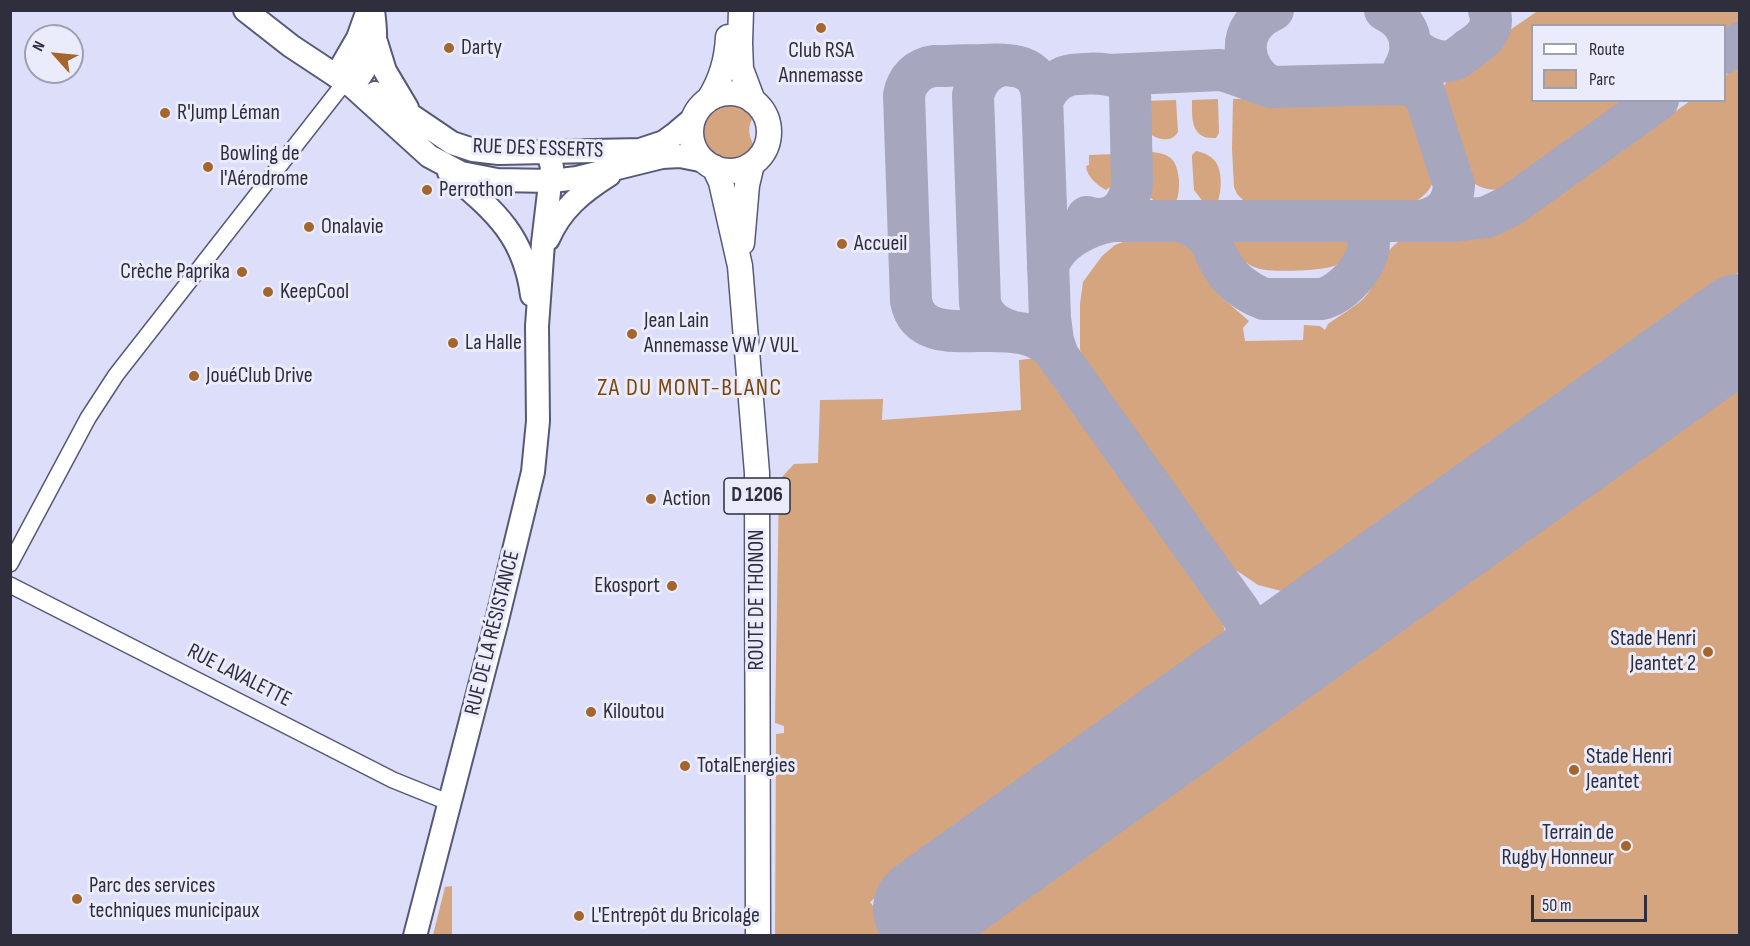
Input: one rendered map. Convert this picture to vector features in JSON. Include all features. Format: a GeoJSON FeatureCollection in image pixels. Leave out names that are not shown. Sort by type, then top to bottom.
{"type":"FeatureCollection","features":[{"type":"Feature","properties":{"kind":"main road"},"geometry":{"type":"LineString","coordinates":[[709,99],[732,93],[741,95],[753,101],[764,113],[769,133],[767,145],[752,164],[732,171],[710,164],[696,151],[693,142],[694,118],[709,99],[720,79],[726,58],[729,10]]}},
{"type":"Feature","properties":{"kind":"main road"},"geometry":{"type":"LineString","coordinates":[[741,10],[741,69],[753,101]]}},
{"type":"Feature","properties":{"kind":"main road","name":"ROUTE DE THONON"},"geometry":{"type":"LineString","coordinates":[[710,164],[722,187],[740,266],[757,473],[758,936]]}},
{"type":"Feature","properties":{"kind":"main road","name":"ROUTE DE THONON"},"geometry":{"type":"LineString","coordinates":[[740,266],[747,190],[752,164]]}},
{"type":"Feature","properties":{"kind":"street","name":"RUE DES ESSERTS"},"geometry":{"type":"LineString","coordinates":[[245,10],[291,46],[345,82],[429,156],[461,173],[497,180],[552,181],[577,178],[657,158],[674,156],[692,158],[710,164]]}},
{"type":"Feature","properties":{"kind":"street"},"geometry":{"type":"LineString","coordinates":[[345,82],[358,38],[371,10]]}},
{"type":"Feature","properties":{"kind":"street"},"geometry":{"type":"LineString","coordinates":[[371,10],[376,42],[390,82],[415,119]]}},
{"type":"Feature","properties":{"kind":"street"},"geometry":{"type":"LineString","coordinates":[[10,564],[88,418],[116,375],[345,82],[373,56],[376,42]]}},
{"type":"Feature","properties":{"kind":"street","name":"RUE DES ESSERTS"},"geometry":{"type":"LineString","coordinates":[[345,82],[381,95],[452,143],[487,152],[625,152],[645,149],[670,138],[694,118]]}},
{"type":"Feature","properties":{"kind":"street"},"geometry":{"type":"LineString","coordinates":[[494,214],[497,180],[511,153]]}},
{"type":"Feature","properties":{"kind":"street","name":"RUE DE LA RÉSISTANCE"},"geometry":{"type":"LineString","coordinates":[[415,936],[533,472],[538,421],[537,326],[542,253],[552,181],[552,161],[548,153]]}},
{"type":"Feature","properties":{"kind":"street","name":"RUE DE LA RÉSISTANCE"},"geometry":{"type":"LineString","coordinates":[[429,156],[508,229],[520,250],[530,281],[537,326]]}},
{"type":"Feature","properties":{"kind":"street"},"geometry":{"type":"LineString","coordinates":[[542,253],[555,224],[572,202],[623,166]]}},
{"type":"Feature","properties":{"kind":"street","name":"RUE LAVALETTE"},"geometry":{"type":"LineString","coordinates":[[10,585],[393,780],[450,803]]}},
{"type":"Feature","properties":{"kind":"green space"},"geometry":{"type":"Polygon","coordinates":[[[1539,10],[1739,11],[1739,22],[1726,32],[1726,24],[1531,24],[1531,102],[1629,102],[1510,185],[1491,190],[1476,184],[1465,173],[1442,110],[1441,93],[1449,79],[1459,69],[1539,10]]]}},
{"type":"Feature","properties":{"kind":"green space"},"geometry":{"type":"Polygon","coordinates":[[[1739,65],[1739,272],[1289,593],[1258,585],[1230,566],[1083,364],[1080,349],[1080,304],[1083,282],[1102,256],[1115,245],[1123,242],[1177,239],[1196,249],[1207,275],[1220,296],[1249,321],[1243,328],[1245,341],[1303,340],[1304,325],[1320,326],[1325,330],[1328,324],[1365,297],[1389,251],[1402,240],[1479,237],[1516,223],[1689,102],[1726,102],[1726,75],[1739,65]]]}},
{"type":"Feature","properties":{"kind":"green space"},"geometry":{"type":"Polygon","coordinates":[[[1396,94],[1409,103],[1416,113],[1433,159],[1432,184],[1421,198],[1411,204],[1246,203],[1237,194],[1234,187],[1232,149],[1233,99],[1396,94]]]}},
{"type":"Feature","properties":{"kind":"green space"},"geometry":{"type":"Polygon","coordinates":[[[1218,99],[1219,133],[1216,138],[1208,138],[1201,135],[1194,126],[1192,100],[1218,99]]]}},
{"type":"Feature","properties":{"kind":"green space"},"geometry":{"type":"Polygon","coordinates":[[[1176,100],[1178,132],[1170,139],[1160,139],[1150,134],[1143,125],[1142,101],[1176,100]]]}},
{"type":"Feature","properties":{"kind":"green space"},"geometry":{"type":"Polygon","coordinates":[[[724,103],[741,105],[754,116],[749,131],[755,147],[742,160],[728,163],[715,158],[706,149],[700,137],[700,123],[708,111],[724,103]]]}},
{"type":"Feature","properties":{"kind":"green space"},"geometry":{"type":"Polygon","coordinates":[[[1196,151],[1208,155],[1217,164],[1221,181],[1217,203],[1204,203],[1194,190],[1192,155],[1196,151]]]}},
{"type":"Feature","properties":{"kind":"green space"},"geometry":{"type":"Polygon","coordinates":[[[1152,152],[1169,157],[1175,163],[1179,180],[1175,204],[1160,205],[1148,196],[1144,186],[1143,157],[1146,153],[1152,152]]]}},
{"type":"Feature","properties":{"kind":"green space"},"geometry":{"type":"Polygon","coordinates":[[[1118,154],[1120,172],[1117,185],[1115,189],[1110,187],[1106,190],[1088,174],[1086,166],[1089,165],[1089,155],[1118,154]]]}},
{"type":"Feature","properties":{"kind":"green space"},"geometry":{"type":"Polygon","coordinates":[[[1345,238],[1349,240],[1350,247],[1339,263],[1321,269],[1297,271],[1263,270],[1253,267],[1239,255],[1234,242],[1238,239],[1345,238]]]}},
{"type":"Feature","properties":{"kind":"green space"},"geometry":{"type":"Polygon","coordinates":[[[1037,358],[1113,460],[1109,463],[1135,499],[1139,497],[1220,610],[1225,632],[1220,644],[951,831],[954,839],[925,851],[882,881],[887,888],[870,902],[895,935],[775,935],[776,734],[784,733],[784,726],[775,723],[779,485],[782,477],[794,464],[818,463],[820,400],[883,399],[882,420],[1021,410],[1019,360],[1037,358]]]}},
{"type":"Feature","properties":{"kind":"green space"},"geometry":{"type":"Polygon","coordinates":[[[1739,384],[1739,935],[964,935],[1739,384]]]}},
{"type":"Feature","properties":{"kind":"green space"},"geometry":{"type":"Polygon","coordinates":[[[452,886],[452,935],[433,935],[445,887],[452,886]]]}},
{"type":"Feature","properties":{"kind":"taxiway"},"geometry":{"type":"LineString","coordinates":[[1271,87],[1252,70],[1247,59],[1246,48],[1247,37],[1252,26],[1273,10]]}},
{"type":"Feature","properties":{"kind":"taxiway"},"geometry":{"type":"LineString","coordinates":[[1385,10],[1400,21],[1409,35],[1410,52],[1404,69]]}},
{"type":"Feature","properties":{"kind":"taxiway"},"geometry":{"type":"LineString","coordinates":[[1425,95],[1410,43],[1429,58],[1441,61],[1453,60],[1479,42],[1487,33],[1491,23],[1489,10]]}},
{"type":"Feature","properties":{"kind":"taxiway"},"geometry":{"type":"LineString","coordinates":[[1726,52],[1740,43]]}},
{"type":"Feature","properties":{"kind":"taxiway"},"geometry":{"type":"LineString","coordinates":[[1003,65],[992,69],[984,76],[977,84],[973,95],[980,303],[984,313],[991,321],[1010,331]]}},
{"type":"Feature","properties":{"kind":"taxiway"},"geometry":{"type":"LineString","coordinates":[[1058,356],[1053,341],[1050,318],[1040,86],[1029,71],[1011,65],[934,66],[923,69],[911,79],[904,95],[911,301],[919,319],[934,328],[954,331],[1022,333],[1042,341],[1058,356],[1246,623],[1250,653],[1243,672],[1230,691]]}},
{"type":"Feature","properties":{"kind":"taxiway"},"geometry":{"type":"LineString","coordinates":[[1108,75],[1220,70],[1271,87],[1397,84],[1416,88],[1425,95],[1454,185],[1451,199],[1445,209],[1434,217],[1421,221]]}},
{"type":"Feature","properties":{"kind":"taxiway"},"geometry":{"type":"LineString","coordinates":[[1042,102],[1056,81],[1075,75],[1111,75],[1123,80],[1130,90],[1132,182],[1128,200],[1118,212],[1105,219],[1087,217]]}},
{"type":"Feature","properties":{"kind":"taxiway"},"geometry":{"type":"LineString","coordinates":[[1048,268],[1057,250],[1073,236],[1093,226],[1112,221],[1454,221],[1487,217],[1510,206],[1655,102]]}},
{"type":"Feature","properties":{"kind":"taxiway"},"geometry":{"type":"LineString","coordinates":[[1182,221],[1198,229],[1207,237],[1222,265],[1237,283],[1264,299],[1321,299],[1343,288],[1362,266],[1367,254],[1369,241],[1366,230],[1357,221]]}},
{"type":"Feature","properties":{"kind":"runway"},"geometry":{"type":"LineString","coordinates":[[925,909],[1740,326]]}},
{"type":"Feature","properties":{"kind":"place","name":"Club RSA Annemasse"},"geometry":{"type":"Point","coordinates":[821,28]}},
{"type":"Feature","properties":{"kind":"place","name":"Darty"},"geometry":{"type":"Point","coordinates":[449,48]}},
{"type":"Feature","properties":{"kind":"place","name":"R'Jump Léman"},"geometry":{"type":"Point","coordinates":[165,113]}},
{"type":"Feature","properties":{"kind":"place","name":"Bowling de l'Aérodrome"},"geometry":{"type":"Point","coordinates":[208,167]}},
{"type":"Feature","properties":{"kind":"place","name":"Perrothon"},"geometry":{"type":"Point","coordinates":[427,190]}},
{"type":"Feature","properties":{"kind":"place","name":"Onalavie"},"geometry":{"type":"Point","coordinates":[309,227]}},
{"type":"Feature","properties":{"kind":"place","name":"Accueil"},"geometry":{"type":"Point","coordinates":[842,244]}},
{"type":"Feature","properties":{"kind":"place","name":"Crèche Paprika"},"geometry":{"type":"Point","coordinates":[242,272]}},
{"type":"Feature","properties":{"kind":"place","name":"KeepCool"},"geometry":{"type":"Point","coordinates":[268,292]}},
{"type":"Feature","properties":{"kind":"place","name":"Jean Lain Annemasse VW / VUL"},"geometry":{"type":"Point","coordinates":[632,334]}},
{"type":"Feature","properties":{"kind":"place","name":"La Halle"},"geometry":{"type":"Point","coordinates":[453,343]}},
{"type":"Feature","properties":{"kind":"place","name":"JouéClub Drive"},"geometry":{"type":"Point","coordinates":[194,376]}},
{"type":"Feature","properties":{"kind":"place","name":"Action"},"geometry":{"type":"Point","coordinates":[651,499]}},
{"type":"Feature","properties":{"kind":"place","name":"Ekosport"},"geometry":{"type":"Point","coordinates":[672,586]}},
{"type":"Feature","properties":{"kind":"place","name":"Stade Henri Jeantet 2"},"geometry":{"type":"Point","coordinates":[1708,652]}},
{"type":"Feature","properties":{"kind":"place","name":"Kiloutou"},"geometry":{"type":"Point","coordinates":[591,712]}},
{"type":"Feature","properties":{"kind":"place","name":"TotalEnergies"},"geometry":{"type":"Point","coordinates":[685,766]}},
{"type":"Feature","properties":{"kind":"place","name":"Stade Henri Jeantet"},"geometry":{"type":"Point","coordinates":[1574,770]}},
{"type":"Feature","properties":{"kind":"place","name":"Terrain de Rugby Honneur"},"geometry":{"type":"Point","coordinates":[1626,846]}},
{"type":"Feature","properties":{"kind":"place","name":"Parc des services techniques municipaux"},"geometry":{"type":"Point","coordinates":[77,899]}},
{"type":"Feature","properties":{"kind":"place","name":"L'Entrepôt du Bricolage"},"geometry":{"type":"Point","coordinates":[579,916]}},
{"type":"Feature","properties":{"kind":"district","name":"ZA DU MONT-BLANC"},"geometry":{"type":"Point","coordinates":[690,389]}}]}
